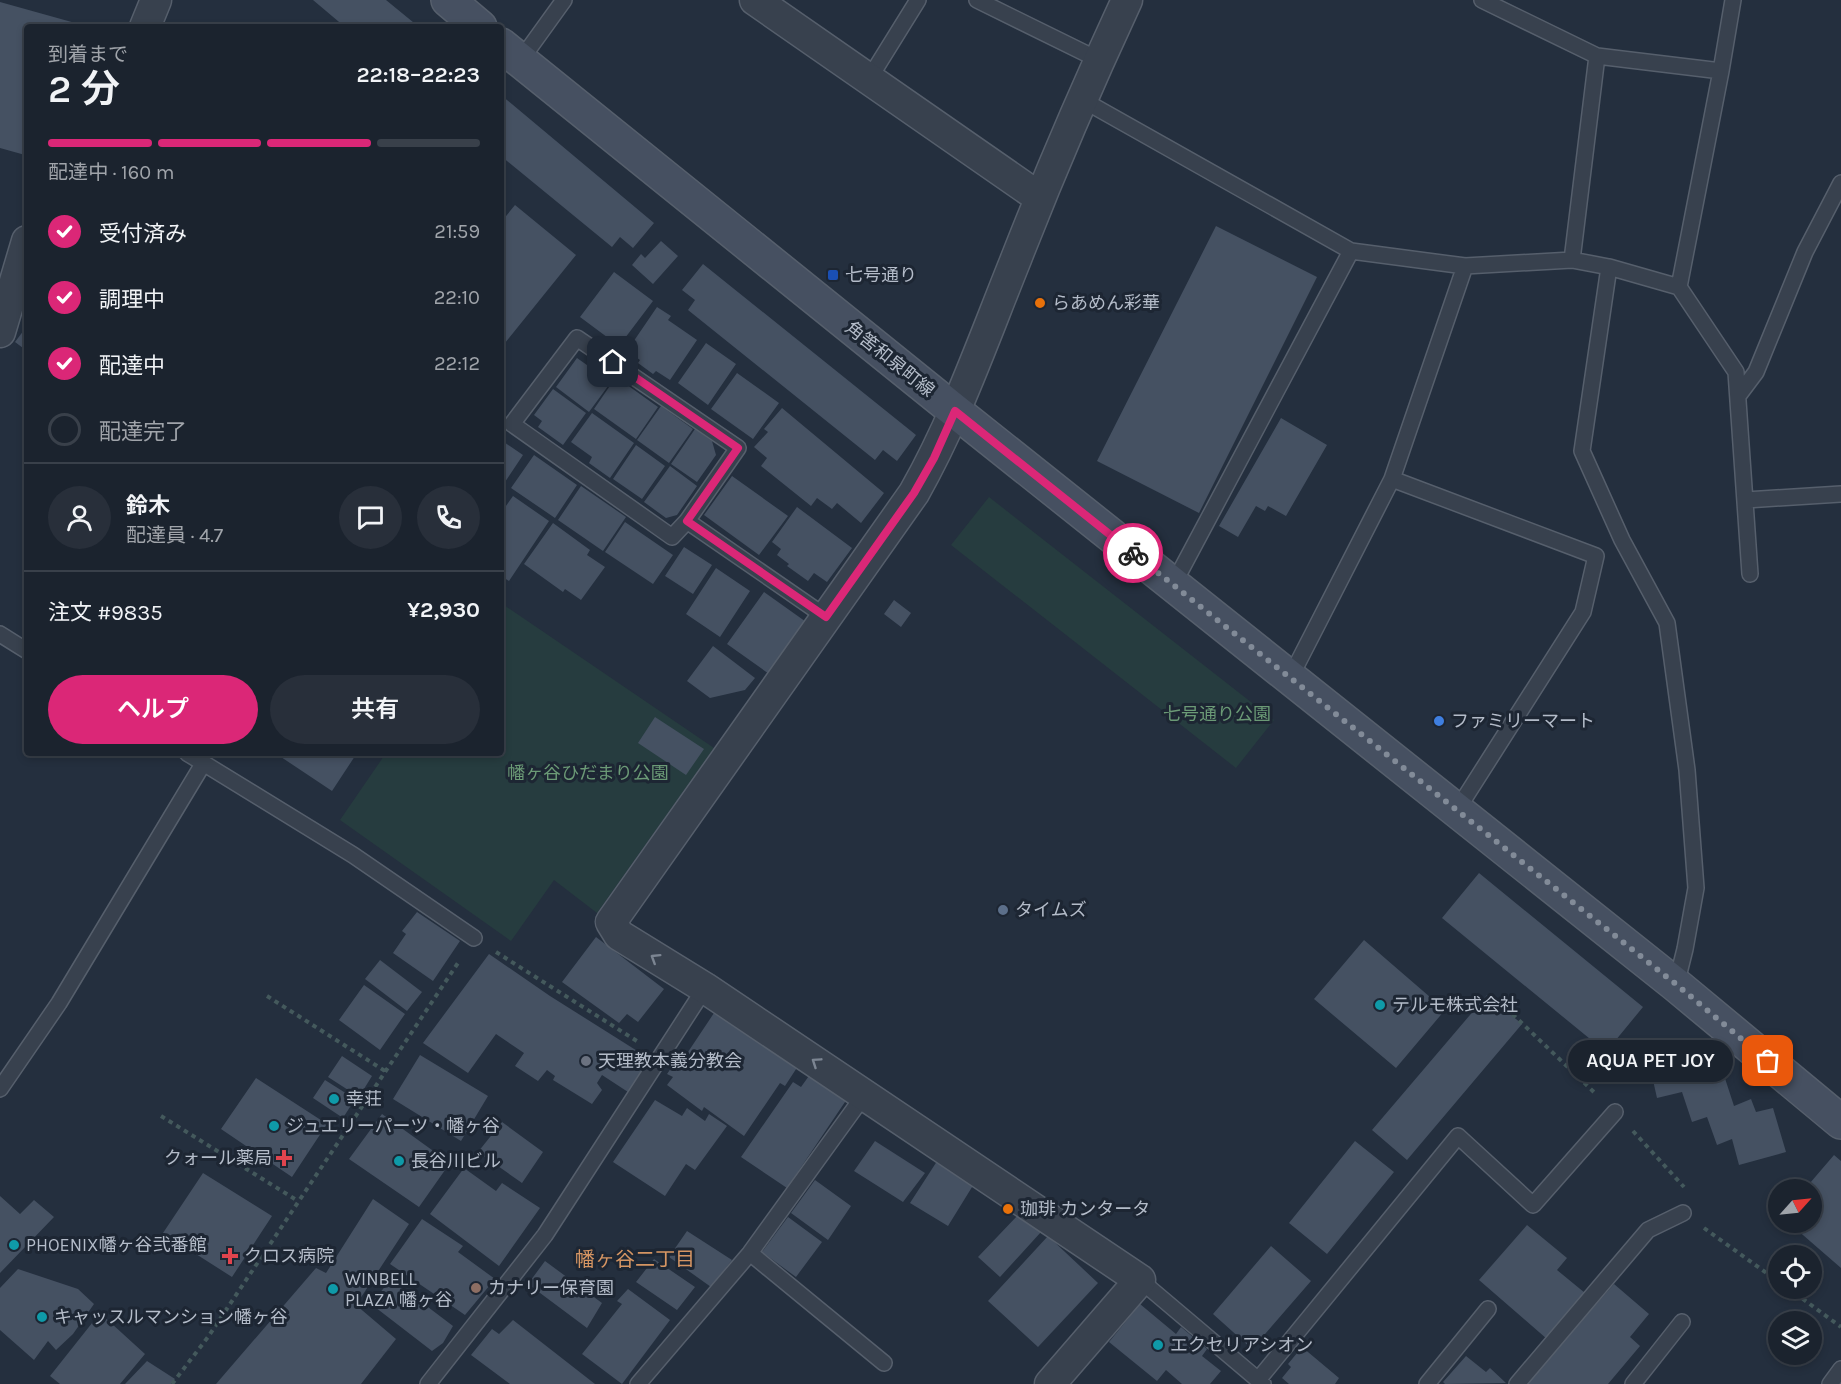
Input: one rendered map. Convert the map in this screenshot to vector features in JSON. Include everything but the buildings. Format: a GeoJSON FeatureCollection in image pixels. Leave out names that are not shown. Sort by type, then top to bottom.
{"type":"FeatureCollection","features":[{"type":"Feature","properties":{"kind":"main road"},"geometry":{"type":"LineString","coordinates":[[448,0],[476,24]]}},
{"type":"Feature","properties":{"kind":"main road","name":"角筈和泉町線"},"geometry":{"type":"LineString","coordinates":[[510,53],[955,411],[1677,985],[1841,1122]]}},
{"type":"Feature","properties":{"kind":"street"},"geometry":{"type":"LineString","coordinates":[[146,24],[156,0]]}},
{"type":"Feature","properties":{"kind":"street"},"geometry":{"type":"LineString","coordinates":[[755,0],[1040,198]]}},
{"type":"Feature","properties":{"kind":"street"},"geometry":{"type":"LineString","coordinates":[[1056,1382],[1140,1280],[705,988],[619,935],[611,922],[914,493],[934,458],[1040,198],[1127,0]]}},
{"type":"Feature","properties":{"kind":"street"},"geometry":{"type":"LineString","coordinates":[[0,332],[20,291],[24,262]]}},
{"type":"Feature","properties":{"kind":"lane"},"geometry":{"type":"LineString","coordinates":[[510,53],[564,0]]}},
{"type":"Feature","properties":{"kind":"lane"},"geometry":{"type":"LineString","coordinates":[[869,79],[918,0]]}},
{"type":"Feature","properties":{"kind":"lane"},"geometry":{"type":"LineString","coordinates":[[977,0],[1099,60]]}},
{"type":"Feature","properties":{"kind":"lane"},"geometry":{"type":"LineString","coordinates":[[1482,0],[1597,56],[1722,71]]}},
{"type":"Feature","properties":{"kind":"lane"},"geometry":{"type":"LineString","coordinates":[[1679,287],[1722,71],[1733,0]]}},
{"type":"Feature","properties":{"kind":"lane"},"geometry":{"type":"LineString","coordinates":[[1572,260],[1597,56]]}},
{"type":"Feature","properties":{"kind":"lane"},"geometry":{"type":"LineString","coordinates":[[1082,99],[1351,251],[1465,266],[1572,260],[1609,267],[1679,287],[1736,372],[1750,574]]}},
{"type":"Feature","properties":{"kind":"lane"},"geometry":{"type":"LineString","coordinates":[[1738,396],[1756,372],[1805,252],[1841,183]]}},
{"type":"Feature","properties":{"kind":"lane"},"geometry":{"type":"LineString","coordinates":[[1173,585],[1351,251]]}},
{"type":"Feature","properties":{"kind":"lane"},"geometry":{"type":"LineString","coordinates":[[1290,678],[1392,479],[1465,266]]}},
{"type":"Feature","properties":{"kind":"lane"},"geometry":{"type":"LineString","coordinates":[[1609,267],[1582,451],[1622,540],[1667,623],[1687,770],[1696,888],[1677,985]]}},
{"type":"Feature","properties":{"kind":"lane"},"geometry":{"type":"LineString","coordinates":[[577,338],[738,448],[687,521],[672,537],[512,424],[577,338]]}},
{"type":"Feature","properties":{"kind":"lane"},"geometry":{"type":"LineString","coordinates":[[1392,479],[1596,556],[1583,612],[1457,810]]}},
{"type":"Feature","properties":{"kind":"lane"},"geometry":{"type":"LineString","coordinates":[[1746,500],[1841,494]]}},
{"type":"Feature","properties":{"kind":"lane"},"geometry":{"type":"LineString","coordinates":[[687,521],[826,617]]}},
{"type":"Feature","properties":{"kind":"lane"},"geometry":{"type":"LineString","coordinates":[[0,634],[24,649]]}},
{"type":"Feature","properties":{"kind":"lane"},"geometry":{"type":"LineString","coordinates":[[191,756],[353,855],[474,938]]}},
{"type":"Feature","properties":{"kind":"lane"},"geometry":{"type":"LineString","coordinates":[[0,1089],[59,1003],[203,764]]}},
{"type":"Feature","properties":{"kind":"lane"},"geometry":{"type":"LineString","coordinates":[[428,1384],[545,1235],[705,988]]}},
{"type":"Feature","properties":{"kind":"lane"},"geometry":{"type":"LineString","coordinates":[[638,1384],[750,1253],[865,1094]]}},
{"type":"Feature","properties":{"kind":"lane"},"geometry":{"type":"LineString","coordinates":[[1140,1280],[1260,1382],[1458,1136],[1533,1205],[1615,1112]]}},
{"type":"Feature","properties":{"kind":"lane"},"geometry":{"type":"LineString","coordinates":[[1517,1384],[1648,1230],[1683,1213]]}},
{"type":"Feature","properties":{"kind":"lane"},"geometry":{"type":"LineString","coordinates":[[750,1253],[884,1363]]}},
{"type":"Feature","properties":{"kind":"lane"},"geometry":{"type":"LineString","coordinates":[[1427,1384],[1488,1309]]}},
{"type":"Feature","properties":{"kind":"lane"},"geometry":{"type":"LineString","coordinates":[[1633,1384],[1682,1322]]}},
{"type":"Feature","properties":{"kind":"lane"},"geometry":{"type":"LineString","coordinates":[[1830,1384],[1841,1369]]}},
{"type":"Feature","properties":{"kind":"path"},"geometry":{"type":"LineString","coordinates":[[172,1384],[208,1337],[474,938],[662,1056]]}},
{"type":"Feature","properties":{"kind":"path"},"geometry":{"type":"LineString","coordinates":[[267,996],[385,1071]]}},
{"type":"Feature","properties":{"kind":"path"},"geometry":{"type":"LineString","coordinates":[[1506,1008],[1615,1112],[1690,1193],[1683,1213],[1768,1274]]}},
{"type":"Feature","properties":{"kind":"path"},"geometry":{"type":"LineString","coordinates":[[161,1116],[298,1201]]}},
{"type":"Feature","properties":{"kind":"path"},"geometry":{"type":"LineString","coordinates":[[1803,1299],[1841,1326]]}},
{"type":"Feature","properties":{"kind":"green space","name":"七号通り公園"},"geometry":{"type":"Polygon","coordinates":[[[989,497],[1274,720],[1236,768],[951,545],[989,497]]]}},
{"type":"Feature","properties":{"kind":"green space","name":"幡ヶ谷ひだまり公園"},"geometry":{"type":"Polygon","coordinates":[[[504,605],[714,748],[597,913],[554,880],[511,941],[340,820],[384,756],[504,756],[504,605]]]}},
{"type":"Feature","properties":{"kind":"way so far"},"geometry":{"type":"LineString","coordinates":[[1133,553],[1677,985],[1768,1061]]}},
{"type":"Feature","properties":{"kind":"place","name":"七号通り"},"geometry":{"type":"Point","coordinates":[833,275]}},
{"type":"Feature","properties":{"kind":"place","name":"らあめん彩華"},"geometry":{"type":"Point","coordinates":[1040,303]}},
{"type":"Feature","properties":{"kind":"place","name":"ファミリーマート"},"geometry":{"type":"Point","coordinates":[1439,721]}},
{"type":"Feature","properties":{"kind":"place","name":"タイムズ"},"geometry":{"type":"Point","coordinates":[1003,910]}},
{"type":"Feature","properties":{"kind":"place","name":"テルモ株式会社"},"geometry":{"type":"Point","coordinates":[1380,1005]}},
{"type":"Feature","properties":{"kind":"place","name":"天理教本義分教会"},"geometry":{"type":"Point","coordinates":[586,1061]}},
{"type":"Feature","properties":{"kind":"place","name":"AQUA PET JOY"},"geometry":{"type":"Point","coordinates":[1768,1061]}},
{"type":"Feature","properties":{"kind":"place","name":"幸荘"},"geometry":{"type":"Point","coordinates":[334,1099]}},
{"type":"Feature","properties":{"kind":"place","name":"ジュエリーパーツ・幡ヶ谷"},"geometry":{"type":"Point","coordinates":[274,1126]}},
{"type":"Feature","properties":{"kind":"place","name":"クォール薬局"},"geometry":{"type":"Point","coordinates":[284,1158]}},
{"type":"Feature","properties":{"kind":"place","name":"長谷川ビル"},"geometry":{"type":"Point","coordinates":[399,1161]}},
{"type":"Feature","properties":{"kind":"place","name":"珈琲 カンタータ"},"geometry":{"type":"Point","coordinates":[1008,1209]}},
{"type":"Feature","properties":{"kind":"place","name":"PHOENIX幡ヶ谷弐番館"},"geometry":{"type":"Point","coordinates":[14,1245]}},
{"type":"Feature","properties":{"kind":"place","name":"クロス病院"},"geometry":{"type":"Point","coordinates":[230,1256]}},
{"type":"Feature","properties":{"kind":"place","name":"カナリー保育園"},"geometry":{"type":"Point","coordinates":[476,1288]}},
{"type":"Feature","properties":{"kind":"place","name":"WINBELL PLAZA 幡ヶ谷"},"geometry":{"type":"Point","coordinates":[333,1289]}},
{"type":"Feature","properties":{"kind":"place","name":"キャッスルマンション幡ヶ谷"},"geometry":{"type":"Point","coordinates":[42,1317]}},
{"type":"Feature","properties":{"kind":"place","name":"エクセリアシオン"},"geometry":{"type":"Point","coordinates":[1158,1345]}},
{"type":"Feature","properties":{"kind":"district","name":"幡ヶ谷二丁目"},"geometry":{"type":"Point","coordinates":[635,1259]}},
{"type":"Feature","properties":{"kind":"route"},"geometry":{"type":"LineString","coordinates":[[613,362],[738,448],[687,521],[826,617],[914,493],[934,458],[955,411],[1133,553]]}}]}
